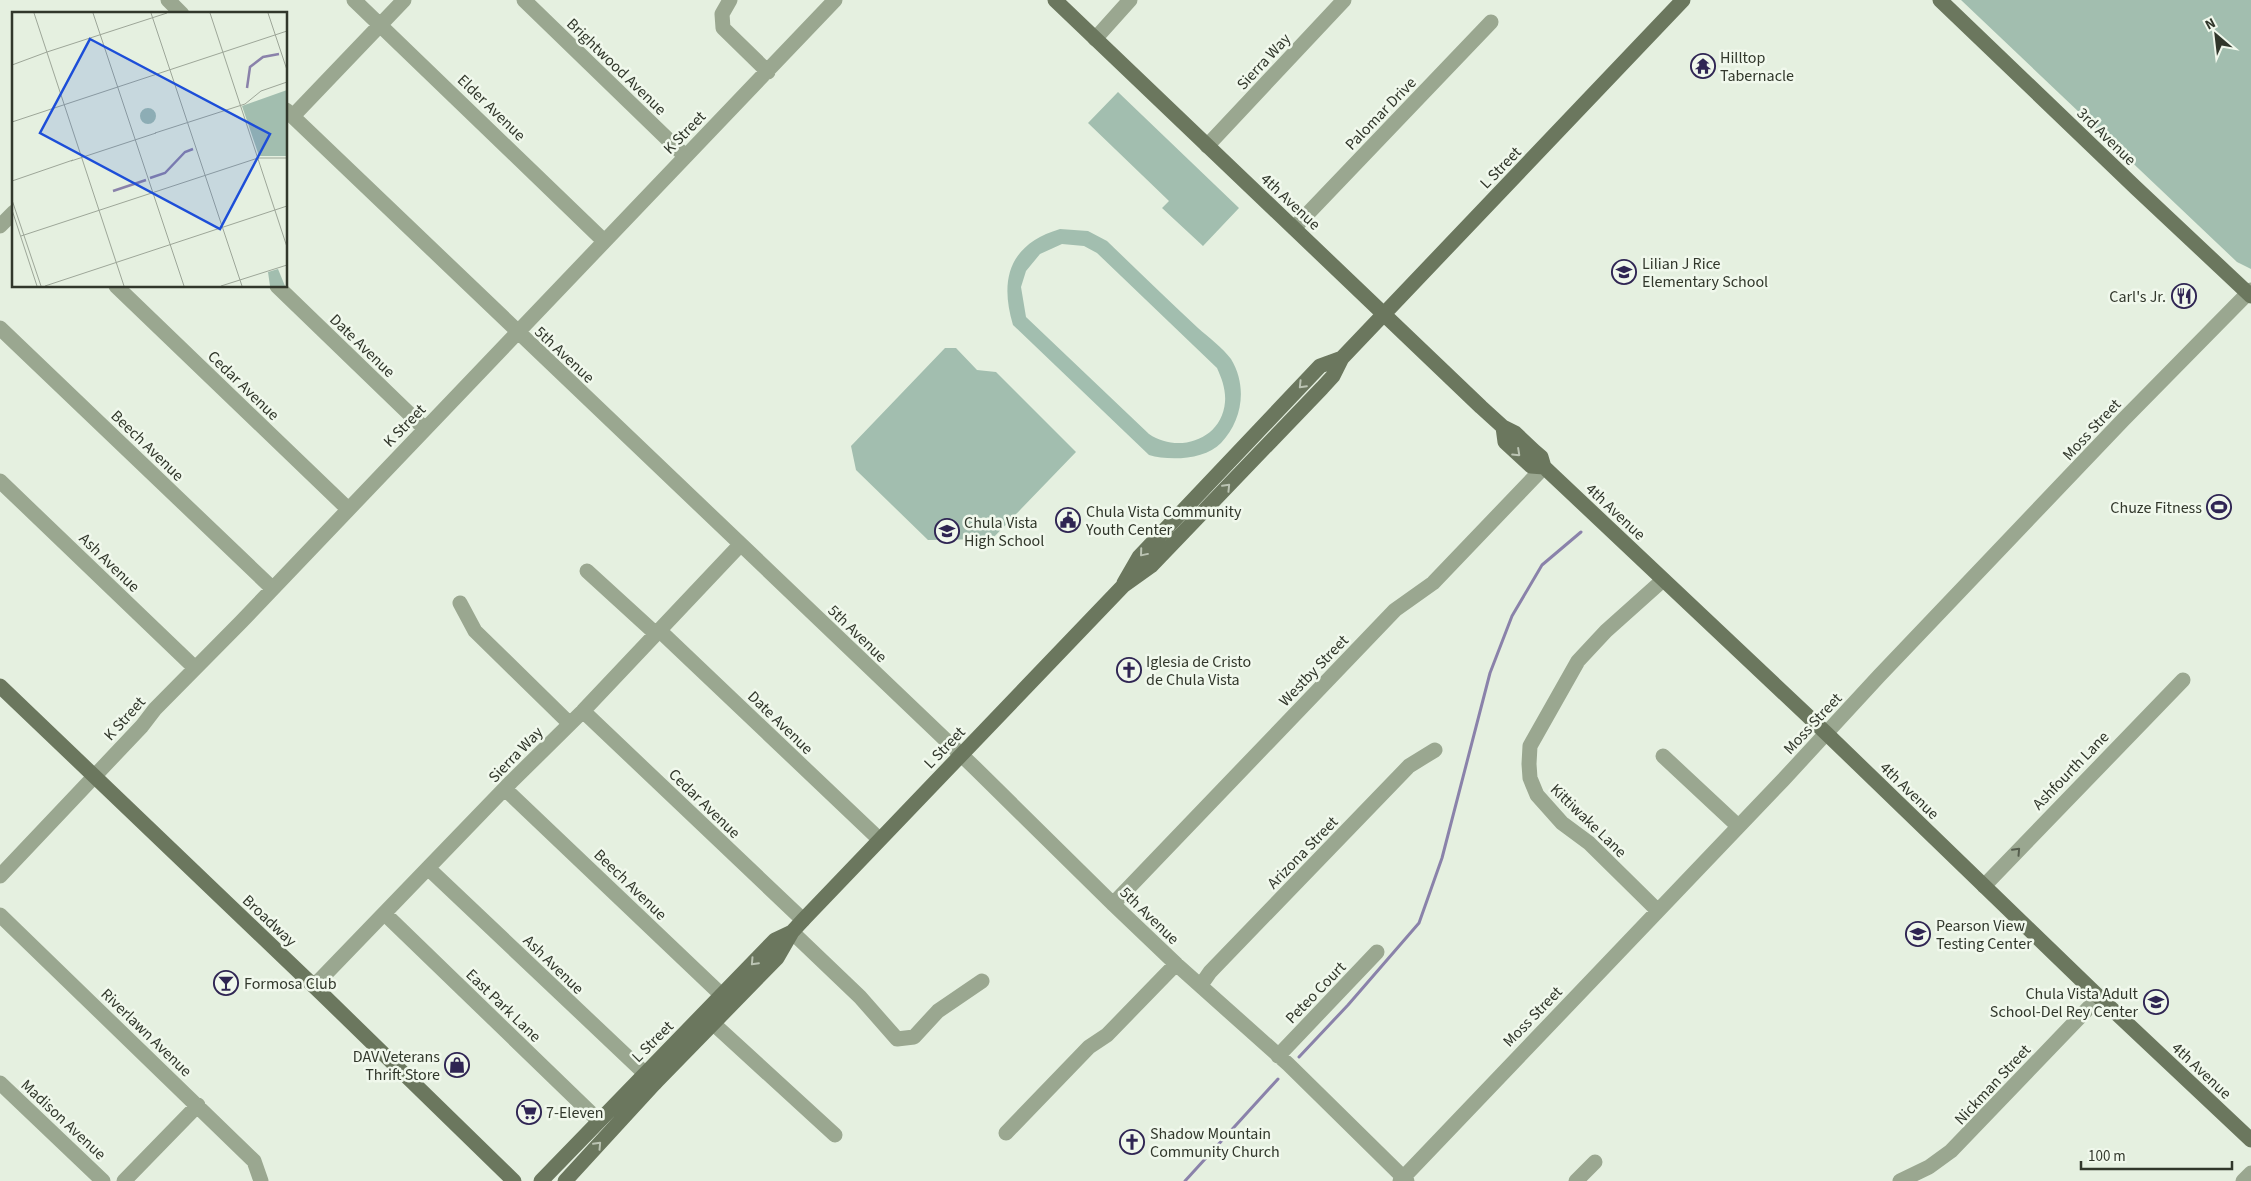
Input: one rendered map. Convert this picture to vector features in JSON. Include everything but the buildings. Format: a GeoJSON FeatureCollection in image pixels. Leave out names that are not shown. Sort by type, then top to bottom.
{"type":"FeatureCollection","features":[{"type":"Feature","properties":{"kind":"main road","name":"4th Avenue"},"geometry":{"type":"LineString","coordinates":[[1055,0],[1503,427],[1505,442],[1531,466],[1544,467],[1826,733],[2099,997],[2251,1140]]}},
{"type":"Feature","properties":{"kind":"main road","name":"L Street"},"geometry":{"type":"LineString","coordinates":[[565,1181],[650,1079],[727,1001],[775,940],[792,932],[1123,586],[1151,566],[1272,441],[1333,376],[1342,358],[1683,0]]}},
{"type":"Feature","properties":{"kind":"main road","name":"3rd Avenue"},"geometry":{"type":"LineString","coordinates":[[1940,0],[2136,188],[2250,293]]}},
{"type":"Feature","properties":{"kind":"main road","name":"Broadway"},"geometry":{"type":"LineString","coordinates":[[0,686],[314,986],[514,1181]]}},
{"type":"Feature","properties":{"kind":"main road","name":"L Street"},"geometry":{"type":"LineString","coordinates":[[542,1181],[598,1120],[650,1079]]}},
{"type":"Feature","properties":{"kind":"street"},"geometry":{"type":"LineString","coordinates":[[168,0],[180,12]]}},
{"type":"Feature","properties":{"kind":"street","name":"Elder Avenue"},"geometry":{"type":"LineString","coordinates":[[354,0],[604,241]]}},
{"type":"Feature","properties":{"kind":"street"},"geometry":{"type":"LineString","coordinates":[[290,113],[404,0]]}},
{"type":"Feature","properties":{"kind":"street","name":"Brightwood Avenue"},"geometry":{"type":"LineString","coordinates":[[524,0],[685,156]]}},
{"type":"Feature","properties":{"kind":"street"},"geometry":{"type":"LineString","coordinates":[[730,0],[722,14],[723,28],[768,72]]}},
{"type":"Feature","properties":{"kind":"street","name":"K Street"},"geometry":{"type":"LineString","coordinates":[[0,876],[195,668],[835,0]]}},
{"type":"Feature","properties":{"kind":"street"},"geometry":{"type":"LineString","coordinates":[[1095,39],[1130,0]]}},
{"type":"Feature","properties":{"kind":"street","name":"Sierra Way"},"geometry":{"type":"LineString","coordinates":[[1207,146],[1344,0]]}},
{"type":"Feature","properties":{"kind":"street","name":"Palomar Drive"},"geometry":{"type":"LineString","coordinates":[[1294,228],[1492,22]]}},
{"type":"Feature","properties":{"kind":"street","name":"5th Avenue"},"geometry":{"type":"LineString","coordinates":[[290,113],[961,755],[1113,904],[1278,1056],[1403,1180]]}},
{"type":"Feature","properties":{"kind":"street"},"geometry":{"type":"LineString","coordinates":[[0,226],[12,214]]}},
{"type":"Feature","properties":{"kind":"street","name":"Cedar Avenue"},"geometry":{"type":"LineString","coordinates":[[118,288],[348,509]]}},
{"type":"Feature","properties":{"kind":"street","name":"Date Avenue"},"geometry":{"type":"LineString","coordinates":[[279,288],[425,429]]}},
{"type":"Feature","properties":{"kind":"street","name":"Moss Street"},"geometry":{"type":"LineString","coordinates":[[1403,1180],[2123,420],[2250,293]]}},
{"type":"Feature","properties":{"kind":"street","name":"Beech Avenue"},"geometry":{"type":"LineString","coordinates":[[0,328],[272,588]]}},
{"type":"Feature","properties":{"kind":"street","name":"Westby Street"},"geometry":{"type":"LineString","coordinates":[[1113,904],[1395,610],[1433,583],[1544,467]]}},
{"type":"Feature","properties":{"kind":"street","name":"Ash Avenue"},"geometry":{"type":"LineString","coordinates":[[0,481],[195,668]]}},
{"type":"Feature","properties":{"kind":"street","name":"Sierra Way"},"geometry":{"type":"LineString","coordinates":[[314,986],[569,723],[583,711],[740,545]]}},
{"type":"Feature","properties":{"kind":"street","name":"Date Avenue"},"geometry":{"type":"LineString","coordinates":[[588,570],[658,632],[879,840]]}},
{"type":"Feature","properties":{"kind":"street","name":"Kittiwake Lane"},"geometry":{"type":"LineString","coordinates":[[1657,910],[1589,844],[1562,822],[1536,795],[1530,778],[1529,764],[1530,746],[1578,661],[1606,631],[1663,580]]}},
{"type":"Feature","properties":{"kind":"street"},"geometry":{"type":"LineString","coordinates":[[460,603],[475,631],[569,723]]}},
{"type":"Feature","properties":{"kind":"street","name":"Ashfourth Lane"},"geometry":{"type":"LineString","coordinates":[[1984,886],[2057,808],[2183,680]]}},
{"type":"Feature","properties":{"kind":"street","name":"Cedar Avenue"},"geometry":{"type":"LineString","coordinates":[[583,711],[803,920]]}},
{"type":"Feature","properties":{"kind":"street","name":"Arizona Street"},"geometry":{"type":"LineString","coordinates":[[1201,985],[1210,972],[1409,766],[1435,750]]}},
{"type":"Feature","properties":{"kind":"street"},"geometry":{"type":"LineString","coordinates":[[1663,756],[1738,826]]}},
{"type":"Feature","properties":{"kind":"street","name":"Beech Avenue"},"geometry":{"type":"LineString","coordinates":[[505,789],[727,1001]]}},
{"type":"Feature","properties":{"kind":"street","name":"Ash Avenue"},"geometry":{"type":"LineString","coordinates":[[429,869],[650,1079]]}},
{"type":"Feature","properties":{"kind":"street","name":"East Park Lane"},"geometry":{"type":"LineString","coordinates":[[385,914],[598,1120]]}},
{"type":"Feature","properties":{"kind":"street","name":"Riverlawn Avenue"},"geometry":{"type":"LineString","coordinates":[[0,915],[254,1161],[261,1181]]}},
{"type":"Feature","properties":{"kind":"street"},"geometry":{"type":"LineString","coordinates":[[792,932],[860,997],[897,1038],[908,1039],[914,1037],[938,1011],[982,981]]}},
{"type":"Feature","properties":{"kind":"street","name":"Peteo Court"},"geometry":{"type":"LineString","coordinates":[[1278,1056],[1377,952]]}},
{"type":"Feature","properties":{"kind":"street"},"geometry":{"type":"LineString","coordinates":[[1006,1133],[1089,1047],[1107,1035],[1176,964]]}},
{"type":"Feature","properties":{"kind":"street","name":"Nickman Street"},"geometry":{"type":"LineString","coordinates":[[1900,1181],[1929,1167],[1952,1151],[2099,997]]}},
{"type":"Feature","properties":{"kind":"street"},"geometry":{"type":"LineString","coordinates":[[709,1019],[835,1135]]}},
{"type":"Feature","properties":{"kind":"street","name":"Madison Avenue"},"geometry":{"type":"LineString","coordinates":[[0,1083],[103,1181]]}},
{"type":"Feature","properties":{"kind":"street"},"geometry":{"type":"LineString","coordinates":[[124,1181],[198,1105]]}},
{"type":"Feature","properties":{"kind":"street"},"geometry":{"type":"LineString","coordinates":[[1576,1181],[1595,1162]]}},
{"type":"Feature","properties":{"kind":"street"},"geometry":{"type":"LineString","coordinates":[[2243,1181],[2251,1173]]}},
{"type":"Feature","properties":{"kind":"green space"},"geometry":{"type":"Polygon","coordinates":[[[1961,0],[2251,0],[2251,269],[2237,262],[1961,0]]]}},
{"type":"Feature","properties":{"kind":"green space"},"geometry":{"type":"Polygon","coordinates":[[[1118,92],[1239,208],[1203,246],[1162,208],[1169,201],[1088,123],[1118,92]]]}},
{"type":"Feature","properties":{"kind":"green space"},"geometry":{"type":"Polygon","coordinates":[[[1060,229],[1088,231],[1107,241],[1228,355],[1240,381],[1240,403],[1234,425],[1221,443],[1214,449],[1186,458],[1166,458],[1149,455],[1013,325],[1007,292],[1012,265],[1019,254],[1043,236],[1060,229]],[[1062,244],[1040,254],[1026,271],[1021,287],[1026,317],[1149,434],[1160,440],[1185,443],[1197,440],[1207,434],[1216,426],[1222,415],[1225,402],[1225,393],[1217,368],[1097,253],[1084,246],[1062,244]]]}},
{"type":"Feature","properties":{"kind":"green space"},"geometry":{"type":"Polygon","coordinates":[[[945,348],[956,348],[977,370],[996,372],[1076,452],[992,539],[928,540],[856,470],[851,446],[945,348]]]}},
{"type":"Feature","properties":{"kind":"waterway"},"geometry":{"type":"LineString","coordinates":[[1299,1057],[1348,1005],[1419,923],[1442,858],[1490,673],[1512,616],[1542,565],[1581,532]]}},
{"type":"Feature","properties":{"kind":"waterway"},"geometry":{"type":"LineString","coordinates":[[1185,1181],[1278,1079]]}},
{"type":"Feature","properties":{"kind":"place","name":"Hilltop Tabernacle"},"geometry":{"type":"Point","coordinates":[1703,66]}},
{"type":"Feature","properties":{"kind":"place","name":"Lilian J Rice Elementary School"},"geometry":{"type":"Point","coordinates":[1624,272]}},
{"type":"Feature","properties":{"kind":"place","name":"Carl's Jr."},"geometry":{"type":"Point","coordinates":[2184,296]}},
{"type":"Feature","properties":{"kind":"place","name":"Chuze Fitness"},"geometry":{"type":"Point","coordinates":[2219,507]}},
{"type":"Feature","properties":{"kind":"place","name":"Chula Vista Community Youth Center"},"geometry":{"type":"Point","coordinates":[1068,520]}},
{"type":"Feature","properties":{"kind":"place","name":"Chula Vista High School"},"geometry":{"type":"Point","coordinates":[947,531]}},
{"type":"Feature","properties":{"kind":"place","name":"Iglesia de Cristo de Chula Vista"},"geometry":{"type":"Point","coordinates":[1129,670]}},
{"type":"Feature","properties":{"kind":"place","name":"Pearson View Testing Center"},"geometry":{"type":"Point","coordinates":[1918,934]}},
{"type":"Feature","properties":{"kind":"place","name":"Formosa Club"},"geometry":{"type":"Point","coordinates":[226,983]}},
{"type":"Feature","properties":{"kind":"place","name":"Chula Vista Adult School-Del Rey Center"},"geometry":{"type":"Point","coordinates":[2156,1002]}},
{"type":"Feature","properties":{"kind":"place","name":"DAV Veterans Thrift Store"},"geometry":{"type":"Point","coordinates":[457,1065]}},
{"type":"Feature","properties":{"kind":"place","name":"7-Eleven"},"geometry":{"type":"Point","coordinates":[529,1112]}},
{"type":"Feature","properties":{"kind":"place","name":"Shadow Mountain Community Church"},"geometry":{"type":"Point","coordinates":[1132,1142]}}]}
